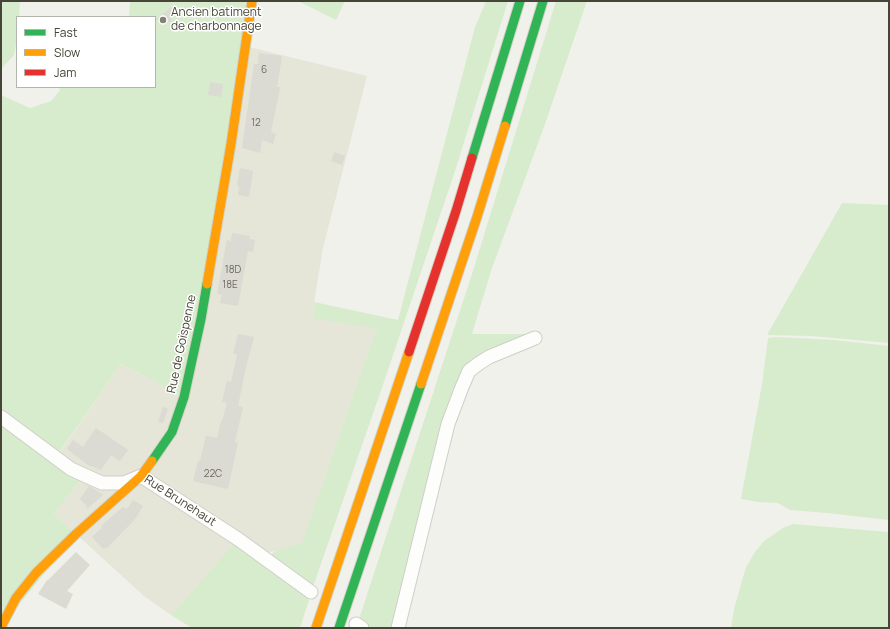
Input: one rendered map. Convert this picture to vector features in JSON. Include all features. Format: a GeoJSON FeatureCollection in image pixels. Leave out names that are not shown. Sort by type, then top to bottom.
{"type":"FeatureCollection","features":[{"type":"Feature","properties":{"kind":"main road","name":"Rue de Goïspenne"},"geometry":{"type":"LineString","coordinates":[[1,627],[16,598],[25,585],[76,534],[141,476],[172,432],[184,397],[201,319],[231,144],[252,1]]}},
{"type":"Feature","properties":{"kind":"main road"},"geometry":{"type":"LineString","coordinates":[[316,628],[456,211],[520,1]]}},
{"type":"Feature","properties":{"kind":"main road"},"geometry":{"type":"LineString","coordinates":[[339,628],[477,217],[543,1]]}},
{"type":"Feature","properties":{"kind":"street"},"geometry":{"type":"LineString","coordinates":[[398,628],[448,424],[464,381],[469,371],[489,357],[535,338]]}},
{"type":"Feature","properties":{"kind":"street","name":"Rue Brunehaut"},"geometry":{"type":"LineString","coordinates":[[1,417],[71,469],[98,481],[110,484],[124,483],[141,476],[238,539],[311,592]]}},
{"type":"Feature","properties":{"kind":"shaded area"},"geometry":{"type":"Polygon","coordinates":[[[245,46],[367,76],[323,248],[313,317],[378,329],[374,335],[302,544],[259,555],[238,539],[171,615],[145,597],[54,514],[84,475],[56,458],[121,364],[184,397],[245,46]]]}},
{"type":"Feature","properties":{"kind":"green space"},"geometry":{"type":"Polygon","coordinates":[[[1,1],[20,1],[19,16],[16,16],[16,44],[14,55],[1,69],[1,1]]]}},
{"type":"Feature","properties":{"kind":"green space"},"geometry":{"type":"Polygon","coordinates":[[[130,1],[252,1],[184,397],[121,364],[56,457],[84,475],[54,514],[76,534],[1,627],[1,95],[30,108],[51,101],[60,90],[59,88],[156,88],[156,16],[129,16],[130,1]]]}},
{"type":"Feature","properties":{"kind":"green space"},"geometry":{"type":"Polygon","coordinates":[[[298,1],[345,1],[336,20],[298,1]]]}},
{"type":"Feature","properties":{"kind":"green space"},"geometry":{"type":"Polygon","coordinates":[[[486,1],[508,1],[456,168],[313,587],[270,555],[277,550],[302,543],[374,335],[378,329],[313,318],[314,302],[398,320],[475,27],[486,1]]]}},
{"type":"Feature","properties":{"kind":"green space"},"geometry":{"type":"Polygon","coordinates":[[[556,1],[587,1],[544,127],[492,268],[472,334],[535,334],[463,374],[445,413],[392,628],[372,628],[359,619],[472,274],[556,1]]]}},
{"type":"Feature","properties":{"kind":"green space"},"geometry":{"type":"Polygon","coordinates":[[[842,203],[889,205],[889,343],[811,336],[767,335],[842,203]]]}},
{"type":"Feature","properties":{"kind":"green space"},"geometry":{"type":"Polygon","coordinates":[[[776,337],[834,340],[889,346],[889,520],[790,510],[778,503],[741,499],[762,384],[768,338],[776,337]]]}},
{"type":"Feature","properties":{"kind":"green space"},"geometry":{"type":"Polygon","coordinates":[[[793,524],[889,532],[889,628],[731,628],[734,609],[746,567],[764,541],[783,528],[793,524]]]}},
{"type":"Feature","properties":{"kind":"green space"},"geometry":{"type":"Polygon","coordinates":[[[235,542],[310,597],[300,628],[192,628],[171,615],[235,542]]]}},
{"type":"Feature","properties":{"kind":"building"},"geometry":{"type":"Polygon","coordinates":[[[173,6],[171,22],[156,19],[173,6]]]}},
{"type":"Feature","properties":{"kind":"building"},"geometry":{"type":"Polygon","coordinates":[[[259,53],[282,56],[277,87],[280,87],[271,132],[276,134],[273,144],[262,140],[260,153],[242,148],[254,64],[258,64],[259,53]]]}},
{"type":"Feature","properties":{"kind":"building"},"geometry":{"type":"Polygon","coordinates":[[[210,82],[223,84],[221,97],[208,95],[210,82]]]}},
{"type":"Feature","properties":{"kind":"building"},"geometry":{"type":"Polygon","coordinates":[[[334,152],[345,156],[342,165],[331,161],[334,152]]]}},
{"type":"Feature","properties":{"kind":"building"},"geometry":{"type":"Polygon","coordinates":[[[240,168],[253,171],[249,197],[238,195],[239,186],[237,185],[240,168]]]}},
{"type":"Feature","properties":{"kind":"building"},"geometry":{"type":"Polygon","coordinates":[[[232,233],[250,236],[249,239],[255,240],[253,252],[248,251],[238,306],[220,303],[222,295],[217,294],[227,240],[231,241],[232,233]]]}},
{"type":"Feature","properties":{"kind":"building"},"geometry":{"type":"Polygon","coordinates":[[[238,334],[254,337],[238,406],[243,407],[235,442],[238,443],[228,489],[193,481],[206,436],[217,438],[227,403],[222,402],[227,381],[231,382],[235,365],[237,354],[233,354],[238,334]]]}},
{"type":"Feature","properties":{"kind":"building"},"geometry":{"type":"Polygon","coordinates":[[[163,407],[168,409],[163,423],[158,422],[163,407]]]}},
{"type":"Feature","properties":{"kind":"building"},"geometry":{"type":"Polygon","coordinates":[[[96,428],[128,450],[120,461],[111,455],[101,470],[88,465],[67,449],[73,440],[83,447],[96,428]]]}},
{"type":"Feature","properties":{"kind":"building"},"geometry":{"type":"Polygon","coordinates":[[[89,486],[103,495],[87,509],[87,506],[80,499],[89,486]]]}},
{"type":"Feature","properties":{"kind":"building"},"geometry":{"type":"Polygon","coordinates":[[[133,500],[143,506],[135,519],[107,548],[106,547],[103,549],[92,537],[102,528],[101,526],[123,507],[127,509],[133,500]]]}},
{"type":"Feature","properties":{"kind":"building"},"geometry":{"type":"Polygon","coordinates":[[[76,552],[90,565],[67,591],[73,594],[66,609],[38,594],[47,580],[76,552]]]}},
{"type":"Feature","properties":{"kind":"traffic: fast"},"geometry":{"type":"LineString","coordinates":[[472,158],[520,1]]}},
{"type":"Feature","properties":{"kind":"traffic: fast"},"geometry":{"type":"LineString","coordinates":[[505,126],[543,1]]}},
{"type":"Feature","properties":{"kind":"traffic: fast"},"geometry":{"type":"LineString","coordinates":[[152,461],[172,432],[184,397],[207,284]]}},
{"type":"Feature","properties":{"kind":"traffic: fast"},"geometry":{"type":"LineString","coordinates":[[339,628],[421,384]]}},
{"type":"Feature","properties":{"kind":"traffic: slow"},"geometry":{"type":"LineString","coordinates":[[207,284],[231,144],[252,1]]}},
{"type":"Feature","properties":{"kind":"traffic: slow"},"geometry":{"type":"LineString","coordinates":[[421,384],[477,217],[505,126]]}},
{"type":"Feature","properties":{"kind":"traffic: slow"},"geometry":{"type":"LineString","coordinates":[[316,628],[409,352]]}},
{"type":"Feature","properties":{"kind":"traffic: slow"},"geometry":{"type":"LineString","coordinates":[[1,627],[16,598],[36,573],[76,534],[141,476],[152,461]]}},
{"type":"Feature","properties":{"kind":"traffic: jam"},"geometry":{"type":"LineString","coordinates":[[409,352],[472,158]]}},
{"type":"Feature","properties":{"kind":"place","name":"Ancien batiment de charbonnage"},"geometry":{"type":"Point","coordinates":[163,20]}}]}
